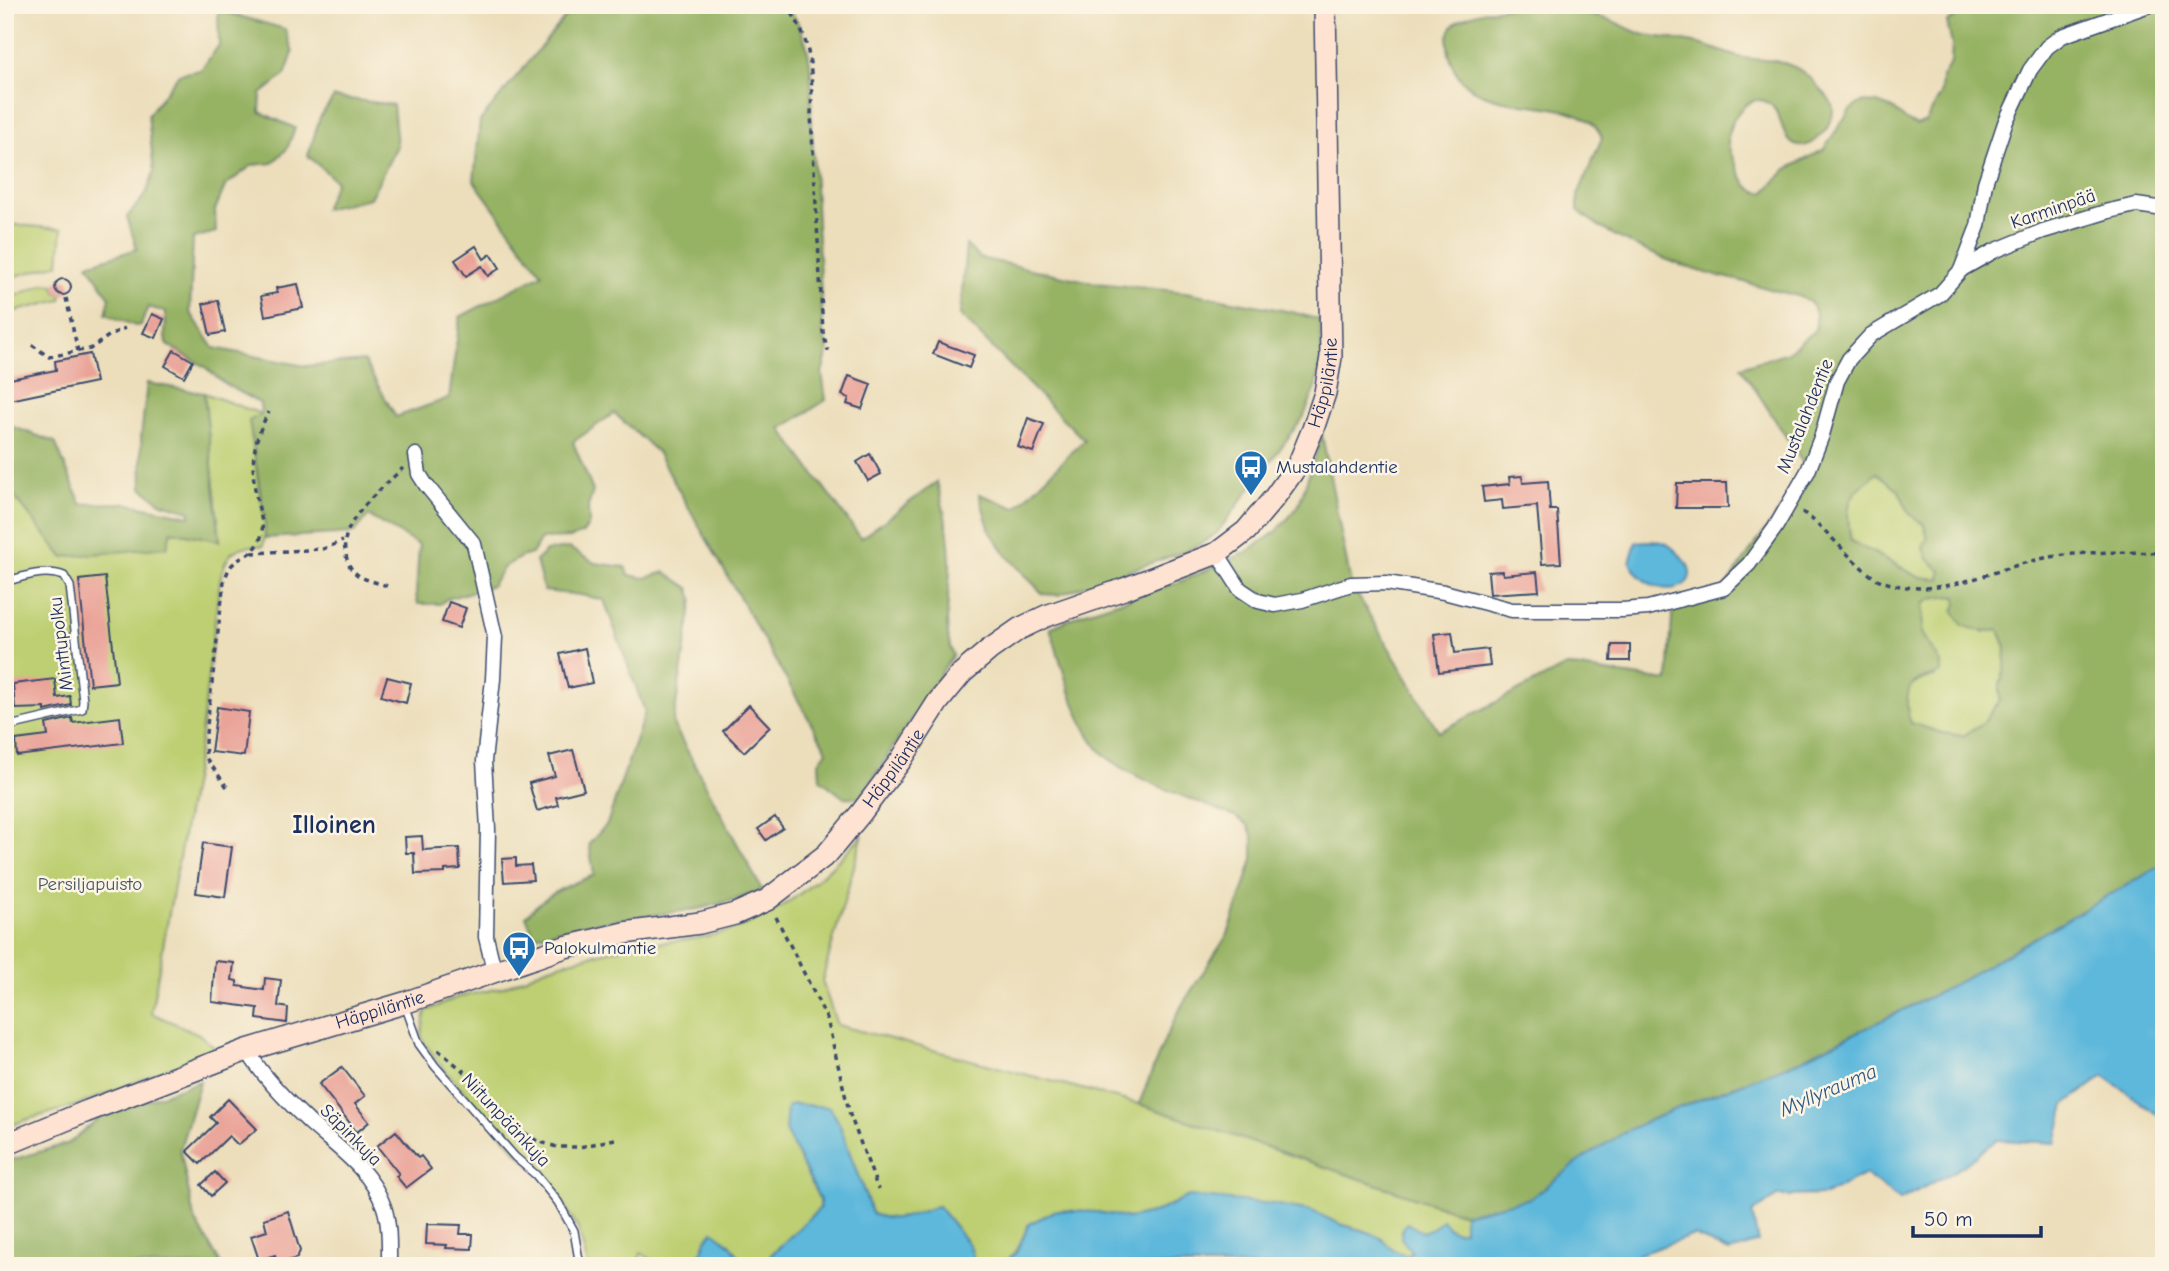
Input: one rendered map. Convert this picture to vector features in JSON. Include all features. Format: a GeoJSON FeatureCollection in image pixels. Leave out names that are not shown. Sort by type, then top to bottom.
{"type":"FeatureCollection","features":[{"type":"Feature","properties":{"kind":"street","name":"Häppiläntie"},"geometry":{"type":"LineString","coordinates":[[5,1145],[247,1050],[404,1003],[589,941],[700,923],[735,914],[767,900],[827,854],[901,760],[938,702],[962,673],[989,650],[1019,629],[1046,616],[1217,553],[1246,531],[1299,463],[1325,393],[1331,356],[1325,5]]}},
{"type":"Feature","properties":{"kind":"street","name":"Mustalahdentie"},"geometry":{"type":"LineString","coordinates":[[1217,553],[1240,589],[1258,601],[1275,605],[1302,600],[1351,584],[1386,583],[1444,592],[1512,610],[1622,610],[1673,603],[1724,588],[1749,564],[1808,471],[1822,435],[1837,381],[1849,359],[1871,335],[1940,294],[1961,270],[1978,226],[1985,183],[2005,123],[2030,70],[2047,47],[2062,36],[2149,5]]}},
{"type":"Feature","properties":{"kind":"street","name":"Karminpää"},"geometry":{"type":"LineString","coordinates":[[1961,270],[1994,250],[2109,211],[2136,205],[2164,209]]}},
{"type":"Feature","properties":{"kind":"street"},"geometry":{"type":"LineString","coordinates":[[416,455],[419,474],[426,485],[474,544],[495,637],[484,761],[488,829],[486,937],[494,971]]}},
{"type":"Feature","properties":{"kind":"street","name":"Säpinkuja"},"geometry":{"type":"LineString","coordinates":[[247,1050],[266,1077],[308,1121],[361,1168],[374,1186],[384,1207],[389,1266]]}},
{"type":"Feature","properties":{"kind":"lane","name":"Minttupolku"},"geometry":{"type":"LineString","coordinates":[[5,582],[55,572],[64,576],[70,586],[83,687],[82,709],[5,727]]}},
{"type":"Feature","properties":{"kind":"lane","name":"Niitunpäänkuja"},"geometry":{"type":"LineString","coordinates":[[404,1003],[419,1044],[435,1066],[558,1202],[574,1231],[579,1260]]}},
{"type":"Feature","properties":{"kind":"path"},"geometry":{"type":"LineString","coordinates":[[786,5],[796,18],[808,47],[813,80],[811,114],[822,332],[828,351]]}},
{"type":"Feature","properties":{"kind":"path"},"geometry":{"type":"LineString","coordinates":[[66,298],[78,351]]}},
{"type":"Feature","properties":{"kind":"path"},"geometry":{"type":"LineString","coordinates":[[32,345],[50,357],[90,349],[125,328]]}},
{"type":"Feature","properties":{"kind":"path"},"geometry":{"type":"LineString","coordinates":[[252,553],[261,538],[253,461],[255,443],[259,429],[269,412]]}},
{"type":"Feature","properties":{"kind":"path"},"geometry":{"type":"LineString","coordinates":[[387,586],[360,577],[349,566],[344,541],[347,531],[361,510],[384,484],[416,455]]}},
{"type":"Feature","properties":{"kind":"path"},"geometry":{"type":"LineString","coordinates":[[1788,503],[1807,515],[1874,578],[1900,586],[1931,589],[1968,582],[2011,566],[2057,555],[2164,553]]}},
{"type":"Feature","properties":{"kind":"path"},"geometry":{"type":"LineString","coordinates":[[227,787],[206,758],[205,743],[224,581],[230,567],[252,553],[323,549],[344,541]]}},
{"type":"Feature","properties":{"kind":"path"},"geometry":{"type":"LineString","coordinates":[[767,900],[827,1019],[850,1115],[878,1189]]}},
{"type":"Feature","properties":{"kind":"path"},"geometry":{"type":"LineString","coordinates":[[416,1036],[447,1055],[520,1130],[537,1141],[557,1147],[580,1147],[615,1139]]}},
{"type":"Feature","properties":{"kind":"green space"},"geometry":{"type":"Polygon","coordinates":[[[575,5],[786,5],[795,17],[806,43],[812,85],[811,114],[823,332],[828,351],[822,373],[826,400],[781,429],[861,538],[937,482],[949,542],[947,622],[953,655],[860,798],[843,797],[820,779],[819,762],[827,751],[657,452],[614,413],[573,442],[593,491],[588,507],[589,524],[583,533],[571,538],[541,539],[532,554],[504,567],[491,586],[447,599],[440,604],[418,604],[416,595],[419,545],[368,516],[354,533],[265,538],[265,521],[249,421],[261,414],[260,403],[225,384],[205,367],[168,345],[165,338],[166,312],[148,307],[141,325],[135,326],[106,314],[110,298],[88,264],[137,249],[127,217],[146,194],[154,172],[148,115],[179,74],[201,70],[219,45],[218,10],[285,29],[293,53],[285,75],[261,94],[260,112],[295,128],[287,149],[272,163],[252,165],[225,186],[215,210],[216,232],[193,238],[190,312],[214,348],[305,366],[364,361],[396,417],[449,398],[460,317],[542,274],[474,181],[480,121],[575,5]]]}},
{"type":"Feature","properties":{"kind":"green space"},"geometry":{"type":"Polygon","coordinates":[[[1524,5],[1579,12],[1612,21],[1642,34],[1699,44],[1739,57],[1786,63],[1804,73],[1827,96],[1833,108],[1830,123],[1816,140],[1805,146],[1793,144],[1785,134],[1774,108],[1756,100],[1744,106],[1729,131],[1730,151],[1743,179],[1753,190],[1765,192],[1787,169],[1823,150],[1850,110],[1862,102],[1877,103],[1894,109],[1904,119],[1916,125],[1926,121],[1941,94],[1942,77],[1951,62],[1952,45],[1947,22],[1978,5],[2164,5],[2164,864],[1942,991],[1794,1063],[1630,1129],[1531,1199],[1464,1214],[1139,1104],[1182,1005],[1228,934],[1253,859],[1253,838],[1248,825],[1234,816],[1143,779],[1110,760],[1099,749],[1076,708],[1050,628],[1083,613],[1177,583],[1245,553],[1277,531],[1298,507],[1322,435],[1351,584],[1439,732],[1566,666],[1668,681],[1673,603],[1724,588],[1808,471],[1741,367],[1788,352],[1815,330],[1816,314],[1814,307],[1801,297],[1698,271],[1662,258],[1606,230],[1578,210],[1578,195],[1602,138],[1590,121],[1571,112],[1496,99],[1474,90],[1457,74],[1448,47],[1450,31],[1457,22],[1483,12],[1524,5]],[[1877,473],[1859,488],[1850,502],[1848,518],[1851,541],[1918,577],[1940,579],[1941,571],[1928,559],[1923,546],[1928,538],[1924,524],[1910,514],[1898,489],[1877,473]],[[1957,597],[1931,599],[1923,604],[1922,633],[1941,663],[1941,673],[1914,684],[1908,693],[1907,705],[1911,723],[1942,733],[1963,736],[1984,722],[2000,700],[2006,647],[1999,630],[1985,632],[1963,626],[1954,612],[1957,597]]]}},
{"type":"Feature","properties":{"kind":"green space"},"geometry":{"type":"Polygon","coordinates":[[[334,97],[393,105],[397,146],[370,198],[324,209],[336,181],[308,156],[320,117],[334,97]]]}},
{"type":"Feature","properties":{"kind":"green space"},"geometry":{"type":"Polygon","coordinates":[[[5,224],[62,229],[59,264],[5,279],[5,224]]]}},
{"type":"Feature","properties":{"kind":"green space"},"geometry":{"type":"Polygon","coordinates":[[[966,245],[980,258],[1096,283],[1185,292],[1292,312],[1320,320],[1322,356],[1316,388],[1303,418],[1217,533],[1186,551],[1058,595],[1043,594],[1009,558],[990,531],[979,494],[1016,508],[1084,440],[960,315],[966,245]]]}},
{"type":"Feature","properties":{"kind":"green space"},"geometry":{"type":"Polygon","coordinates":[[[44,284],[54,285],[56,292],[62,295],[61,300],[5,314],[5,300],[44,284]]]}},
{"type":"Feature","properties":{"kind":"green space"},"geometry":{"type":"Polygon","coordinates":[[[147,383],[204,393],[220,541],[171,531],[167,547],[63,557],[5,485],[5,424],[55,442],[81,504],[125,503],[190,516],[190,511],[162,503],[142,488],[141,438],[147,383]]]}},
{"type":"Feature","properties":{"kind":"green space","name":"Persiljapuisto"},"geometry":{"type":"Polygon","coordinates":[[[204,393],[261,414],[256,464],[265,536],[263,546],[245,547],[233,552],[225,563],[220,580],[200,742],[151,1013],[199,1034],[216,1049],[78,1105],[5,1128],[5,485],[63,557],[170,531],[220,540],[204,393]]]}},
{"type":"Feature","properties":{"kind":"green space"},"geometry":{"type":"Polygon","coordinates":[[[1877,473],[1898,489],[1910,514],[1924,524],[1928,538],[1928,559],[1941,571],[1940,579],[1918,577],[1851,542],[1848,518],[1850,502],[1859,488],[1877,473]]]}},
{"type":"Feature","properties":{"kind":"green space"},"geometry":{"type":"Polygon","coordinates":[[[569,548],[595,563],[625,567],[629,575],[645,578],[665,572],[689,588],[693,599],[673,724],[762,890],[698,909],[585,924],[534,936],[526,916],[533,908],[557,891],[594,875],[589,844],[607,824],[645,712],[604,600],[544,591],[536,561],[546,551],[569,548]]]}},
{"type":"Feature","properties":{"kind":"green space"},"geometry":{"type":"Polygon","coordinates":[[[1957,597],[1957,604],[1985,632],[1999,630],[2006,647],[2000,700],[1984,722],[1963,736],[1910,723],[1906,705],[1908,691],[1912,686],[1935,677],[1930,647],[1922,633],[1923,605],[1931,599],[1957,597]]]}},
{"type":"Feature","properties":{"kind":"green space"},"geometry":{"type":"Polygon","coordinates":[[[863,834],[822,981],[837,1025],[1139,1104],[1464,1214],[1465,1230],[1435,1229],[1422,1232],[1408,1256],[1393,1250],[1382,1239],[1368,1232],[1340,1224],[1189,1196],[1156,1212],[1129,1218],[1097,1212],[1029,1224],[1011,1257],[998,1264],[976,1266],[970,1246],[938,1206],[898,1218],[872,1214],[839,1123],[829,1107],[785,1130],[820,1200],[820,1208],[771,1255],[764,1266],[746,1266],[730,1244],[706,1240],[702,1251],[689,1266],[662,1266],[641,1253],[639,1261],[644,1266],[588,1266],[578,1229],[562,1200],[439,1063],[424,1042],[421,1034],[426,1011],[456,998],[503,987],[541,970],[576,959],[625,947],[704,937],[729,931],[772,912],[792,899],[829,869],[863,834]]]}},
{"type":"Feature","properties":{"kind":"green space"},"geometry":{"type":"Polygon","coordinates":[[[200,1081],[180,1149],[194,1218],[222,1266],[5,1266],[5,1162],[69,1143],[100,1117],[200,1081]]]}},
{"type":"Feature","properties":{"kind":"water"},"geometry":{"type":"Polygon","coordinates":[[[1636,542],[1664,543],[1679,554],[1688,566],[1690,577],[1685,584],[1676,588],[1664,588],[1639,576],[1630,562],[1636,542]]]}},
{"type":"Feature","properties":{"kind":"water","name":"Myllyrauma"},"geometry":{"type":"Polygon","coordinates":[[[2164,864],[2164,1116],[2161,1117],[2104,1076],[2065,1104],[2056,1143],[1996,1140],[1962,1167],[1900,1200],[1865,1174],[1825,1195],[1777,1196],[1752,1213],[1758,1242],[1729,1252],[1694,1235],[1637,1255],[1638,1266],[990,1266],[1001,1265],[1016,1253],[1029,1224],[1056,1210],[1097,1212],[1129,1218],[1156,1212],[1189,1196],[1273,1204],[1312,1211],[1340,1224],[1368,1232],[1382,1239],[1393,1250],[1408,1256],[1412,1252],[1401,1238],[1407,1223],[1422,1232],[1433,1228],[1442,1220],[1452,1230],[1464,1230],[1464,1214],[1531,1198],[1582,1159],[1630,1129],[1794,1063],[1942,991],[2164,864]]]}},
{"type":"Feature","properties":{"kind":"water"},"geometry":{"type":"Polygon","coordinates":[[[793,1104],[829,1107],[839,1123],[872,1214],[898,1218],[938,1206],[970,1246],[976,1266],[764,1266],[771,1255],[820,1208],[820,1200],[785,1130],[787,1107],[793,1104]]]}},
{"type":"Feature","properties":{"kind":"water"},"geometry":{"type":"Polygon","coordinates":[[[713,1231],[730,1244],[746,1266],[689,1266],[702,1251],[713,1231]]]}},
{"type":"Feature","properties":{"kind":"building"},"geometry":{"type":"Polygon","coordinates":[[[476,246],[484,259],[491,254],[500,268],[488,276],[482,266],[466,276],[455,260],[476,246]]]}},
{"type":"Feature","properties":{"kind":"building"},"geometry":{"type":"Polygon","coordinates":[[[60,279],[66,279],[71,287],[69,293],[60,295],[55,290],[55,284],[60,279]]]}},
{"type":"Feature","properties":{"kind":"building"},"geometry":{"type":"Polygon","coordinates":[[[298,284],[303,308],[265,316],[261,296],[277,293],[276,288],[298,284]]]}},
{"type":"Feature","properties":{"kind":"building"},"geometry":{"type":"Polygon","coordinates":[[[218,300],[225,332],[210,335],[203,304],[218,300]]]}},
{"type":"Feature","properties":{"kind":"building"},"geometry":{"type":"Polygon","coordinates":[[[152,314],[164,319],[156,338],[143,333],[152,314]]]}},
{"type":"Feature","properties":{"kind":"building"},"geometry":{"type":"Polygon","coordinates":[[[938,342],[974,355],[969,368],[933,354],[938,342]]]}},
{"type":"Feature","properties":{"kind":"building"},"geometry":{"type":"Polygon","coordinates":[[[174,350],[193,361],[184,377],[165,366],[174,350]]]}},
{"type":"Feature","properties":{"kind":"building"},"geometry":{"type":"Polygon","coordinates":[[[90,354],[96,382],[5,401],[5,380],[56,370],[55,361],[90,354]]]}},
{"type":"Feature","properties":{"kind":"building"},"geometry":{"type":"Polygon","coordinates":[[[849,376],[871,384],[862,409],[847,404],[849,398],[842,395],[849,376]]]}},
{"type":"Feature","properties":{"kind":"building"},"geometry":{"type":"Polygon","coordinates":[[[1028,418],[1044,424],[1033,452],[1018,447],[1028,418]]]}},
{"type":"Feature","properties":{"kind":"building"},"geometry":{"type":"Polygon","coordinates":[[[870,454],[881,474],[868,481],[857,462],[870,454]]]}},
{"type":"Feature","properties":{"kind":"building"},"geometry":{"type":"Polygon","coordinates":[[[1522,476],[1523,483],[1548,481],[1550,510],[1557,510],[1561,563],[1542,564],[1537,506],[1503,509],[1502,500],[1484,502],[1482,487],[1510,484],[1509,477],[1522,476]]]}},
{"type":"Feature","properties":{"kind":"building"},"geometry":{"type":"Polygon","coordinates":[[[1677,483],[1727,483],[1728,508],[1676,508],[1677,483]]]}},
{"type":"Feature","properties":{"kind":"building"},"geometry":{"type":"Polygon","coordinates":[[[1502,571],[1503,575],[1537,572],[1539,591],[1490,594],[1488,572],[1502,571]]]}},
{"type":"Feature","properties":{"kind":"building"},"geometry":{"type":"Polygon","coordinates":[[[105,577],[117,682],[90,685],[79,580],[105,577]]]}},
{"type":"Feature","properties":{"kind":"building"},"geometry":{"type":"Polygon","coordinates":[[[449,602],[466,608],[459,628],[442,622],[449,602]]]}},
{"type":"Feature","properties":{"kind":"building"},"geometry":{"type":"Polygon","coordinates":[[[1452,632],[1455,653],[1488,649],[1490,666],[1439,672],[1434,634],[1452,632]]]}},
{"type":"Feature","properties":{"kind":"building"},"geometry":{"type":"Polygon","coordinates":[[[1612,645],[1630,645],[1630,661],[1611,661],[1612,645]]]}},
{"type":"Feature","properties":{"kind":"building"},"geometry":{"type":"Polygon","coordinates":[[[585,648],[592,683],[568,688],[560,654],[585,648]]]}},
{"type":"Feature","properties":{"kind":"building"},"geometry":{"type":"Polygon","coordinates":[[[387,677],[411,683],[406,703],[381,696],[387,677]]]}},
{"type":"Feature","properties":{"kind":"building"},"geometry":{"type":"Polygon","coordinates":[[[55,679],[57,698],[70,696],[71,705],[45,711],[45,708],[15,709],[13,684],[55,679]]]}},
{"type":"Feature","properties":{"kind":"building"},"geometry":{"type":"Polygon","coordinates":[[[749,705],[770,727],[744,752],[723,731],[749,705]]]}},
{"type":"Feature","properties":{"kind":"building"},"geometry":{"type":"Polygon","coordinates":[[[217,707],[249,712],[244,756],[211,752],[217,707]]]}},
{"type":"Feature","properties":{"kind":"building"},"geometry":{"type":"Polygon","coordinates":[[[120,717],[123,743],[17,756],[16,740],[48,736],[46,724],[72,718],[73,723],[120,717]]]}},
{"type":"Feature","properties":{"kind":"building"},"geometry":{"type":"Polygon","coordinates":[[[573,750],[584,790],[556,797],[558,805],[537,811],[529,783],[555,776],[549,756],[573,750]]]}},
{"type":"Feature","properties":{"kind":"building"},"geometry":{"type":"Polygon","coordinates":[[[775,817],[783,828],[766,840],[758,829],[775,817]]]}},
{"type":"Feature","properties":{"kind":"building"},"geometry":{"type":"Polygon","coordinates":[[[422,836],[423,850],[459,848],[460,869],[445,870],[445,873],[415,874],[414,853],[406,853],[405,837],[422,836]]]}},
{"type":"Feature","properties":{"kind":"building"},"geometry":{"type":"Polygon","coordinates":[[[203,843],[232,847],[225,897],[196,893],[203,843]]]}},
{"type":"Feature","properties":{"kind":"building"},"geometry":{"type":"Polygon","coordinates":[[[516,858],[516,866],[531,865],[533,880],[504,882],[502,859],[516,858]]]}},
{"type":"Feature","properties":{"kind":"building"},"geometry":{"type":"Polygon","coordinates":[[[215,961],[234,963],[232,980],[237,981],[237,986],[264,990],[265,978],[281,980],[278,1006],[288,1008],[287,1023],[257,1019],[258,1008],[212,1002],[215,961]]]}},
{"type":"Feature","properties":{"kind":"building"},"geometry":{"type":"Polygon","coordinates":[[[342,1067],[365,1096],[355,1104],[369,1122],[357,1132],[319,1084],[342,1067]]]}},
{"type":"Feature","properties":{"kind":"building"},"geometry":{"type":"Polygon","coordinates":[[[228,1099],[257,1129],[238,1145],[229,1136],[200,1164],[187,1151],[216,1123],[210,1117],[228,1099]]]}},
{"type":"Feature","properties":{"kind":"building"},"geometry":{"type":"Polygon","coordinates":[[[396,1131],[418,1158],[421,1156],[431,1169],[406,1188],[396,1176],[399,1174],[377,1146],[396,1131]]]}},
{"type":"Feature","properties":{"kind":"building"},"geometry":{"type":"Polygon","coordinates":[[[215,1172],[225,1183],[211,1196],[201,1185],[215,1172]]]}},
{"type":"Feature","properties":{"kind":"building"},"geometry":{"type":"Polygon","coordinates":[[[288,1211],[300,1251],[297,1258],[278,1264],[275,1255],[259,1260],[251,1236],[267,1231],[264,1219],[288,1211]]]}},
{"type":"Feature","properties":{"kind":"building"},"geometry":{"type":"Polygon","coordinates":[[[427,1224],[461,1225],[460,1234],[473,1234],[472,1249],[426,1244],[427,1224]]]}},
{"type":"Feature","properties":{"kind":"place","name":"Mustalahdentie"},"geometry":{"type":"Point","coordinates":[1251,497]}},
{"type":"Feature","properties":{"kind":"place","name":"Palokulmantie"},"geometry":{"type":"Point","coordinates":[519,978]}},
{"type":"Feature","properties":{"kind":"district","name":"Illoinen"},"geometry":{"type":"Point","coordinates":[334,825]}}]}
